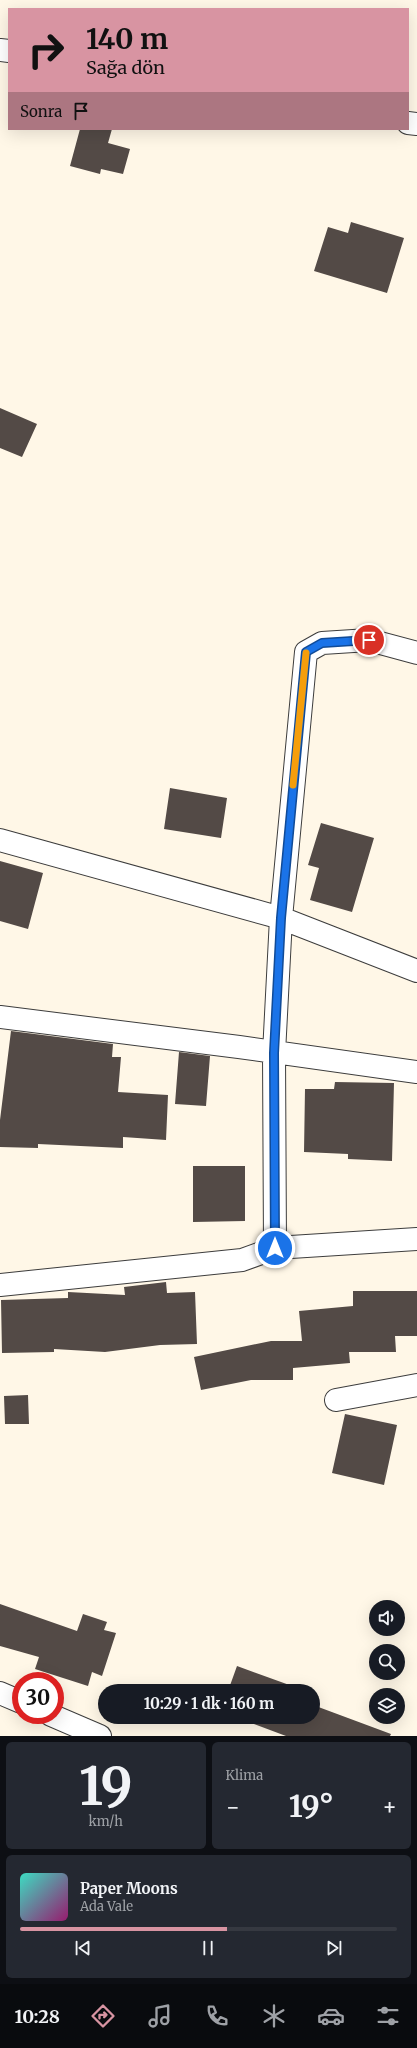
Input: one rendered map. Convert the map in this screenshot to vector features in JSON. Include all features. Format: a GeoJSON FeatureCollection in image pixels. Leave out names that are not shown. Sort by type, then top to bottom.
{"type":"FeatureCollection","features":[{"type":"Feature","properties":{"kind":"street"},"geometry":{"type":"LineString","coordinates":[[275,1248],[274,1053],[281,918],[306,652],[322,643],[369,640],[417,653]]}},
{"type":"Feature","properties":{"kind":"street"},"geometry":{"type":"LineString","coordinates":[[0,840],[281,918],[417,971]]}},
{"type":"Feature","properties":{"kind":"street"},"geometry":{"type":"LineString","coordinates":[[0,1017],[239,1047],[417,1072]]}},
{"type":"Feature","properties":{"kind":"street"},"geometry":{"type":"LineString","coordinates":[[0,1285],[242,1260],[275,1248],[417,1239]]}},
{"type":"Feature","properties":{"kind":"street"},"geometry":{"type":"LineString","coordinates":[[336,1400],[417,1385]]}},
{"type":"Feature","properties":{"kind":"street"},"geometry":{"type":"LineString","coordinates":[[0,1693],[12,1698]]}},
{"type":"Feature","properties":{"kind":"street"},"geometry":{"type":"LineString","coordinates":[[64,1721],[100,1736]]}},
{"type":"Feature","properties":{"kind":"building"},"geometry":{"type":"Polygon","coordinates":[[[80,130],[112,130],[108,143],[130,149],[123,174],[101,169],[100,174],[70,166],[80,130]]]}},
{"type":"Feature","properties":{"kind":"building"},"geometry":{"type":"Polygon","coordinates":[[[351,222],[404,238],[387,293],[314,271],[328,227],[348,233],[351,222]]]}},
{"type":"Feature","properties":{"kind":"building"},"geometry":{"type":"Polygon","coordinates":[[[0,408],[37,424],[22,457],[0,448],[0,408]]]}},
{"type":"Feature","properties":{"kind":"building"},"geometry":{"type":"Polygon","coordinates":[[[170,788],[227,798],[221,838],[164,829],[170,788]]]}},
{"type":"Feature","properties":{"kind":"building"},"geometry":{"type":"Polygon","coordinates":[[[321,823],[374,838],[352,912],[310,900],[319,868],[308,865],[321,823]]]}},
{"type":"Feature","properties":{"kind":"building"},"geometry":{"type":"Polygon","coordinates":[[[0,861],[43,873],[28,929],[0,921],[0,861]]]}},
{"type":"Feature","properties":{"kind":"building"},"geometry":{"type":"Polygon","coordinates":[[[11,1031],[113,1044],[112,1057],[121,1057],[118,1092],[168,1095],[166,1140],[123,1137],[123,1148],[38,1144],[38,1148],[0,1147],[0,1120],[11,1031]]]}},
{"type":"Feature","properties":{"kind":"building"},"geometry":{"type":"Polygon","coordinates":[[[179,1052],[210,1056],[206,1106],[175,1104],[179,1052]]]}},
{"type":"Feature","properties":{"kind":"building"},"geometry":{"type":"Polygon","coordinates":[[[335,1082],[394,1083],[392,1161],[348,1159],[348,1154],[304,1152],[305,1089],[334,1089],[335,1082]]]}},
{"type":"Feature","properties":{"kind":"building"},"geometry":{"type":"Polygon","coordinates":[[[193,1166],[245,1166],[245,1221],[193,1222],[193,1166]]]}},
{"type":"Feature","properties":{"kind":"building"},"geometry":{"type":"Polygon","coordinates":[[[166,1282],[167,1293],[195,1292],[197,1344],[160,1345],[105,1352],[54,1349],[54,1352],[2,1353],[1,1300],[68,1298],[68,1292],[125,1295],[124,1287],[166,1282]]]}},
{"type":"Feature","properties":{"kind":"building"},"geometry":{"type":"Polygon","coordinates":[[[353,1291],[417,1291],[417,1336],[395,1336],[396,1352],[349,1352],[350,1363],[293,1368],[293,1380],[251,1380],[201,1390],[194,1357],[271,1341],[302,1341],[299,1311],[353,1306],[353,1291]]]}},
{"type":"Feature","properties":{"kind":"building"},"geometry":{"type":"Polygon","coordinates":[[[28,1395],[29,1424],[5,1424],[4,1396],[28,1395]]]}},
{"type":"Feature","properties":{"kind":"building"},"geometry":{"type":"Polygon","coordinates":[[[345,1414],[397,1425],[384,1485],[332,1473],[345,1414]]]}},
{"type":"Feature","properties":{"kind":"building"},"geometry":{"type":"Polygon","coordinates":[[[0,1604],[77,1631],[83,1614],[107,1622],[104,1630],[116,1633],[102,1676],[92,1672],[88,1686],[64,1678],[64,1672],[44,1672],[35,1669],[39,1657],[0,1646],[0,1604]]]}},
{"type":"Feature","properties":{"kind":"building"},"geometry":{"type":"Polygon","coordinates":[[[237,1666],[287,1684],[231,1684],[237,1666]]]}},
{"type":"Feature","properties":{"kind":"building"},"geometry":{"type":"Polygon","coordinates":[[[320,1708],[391,1734],[390,1736],[286,1736],[254,1724],[320,1724],[320,1708]]]}},
{"type":"Feature","properties":{"kind":"slow traffic"},"geometry":{"type":"LineString","coordinates":[[293,785],[306,653]]}},
{"type":"Feature","properties":{"kind":"route"},"geometry":{"type":"LineString","coordinates":[[275,1248],[274,1053],[281,918],[306,652],[322,643],[369,640]]}}]}
